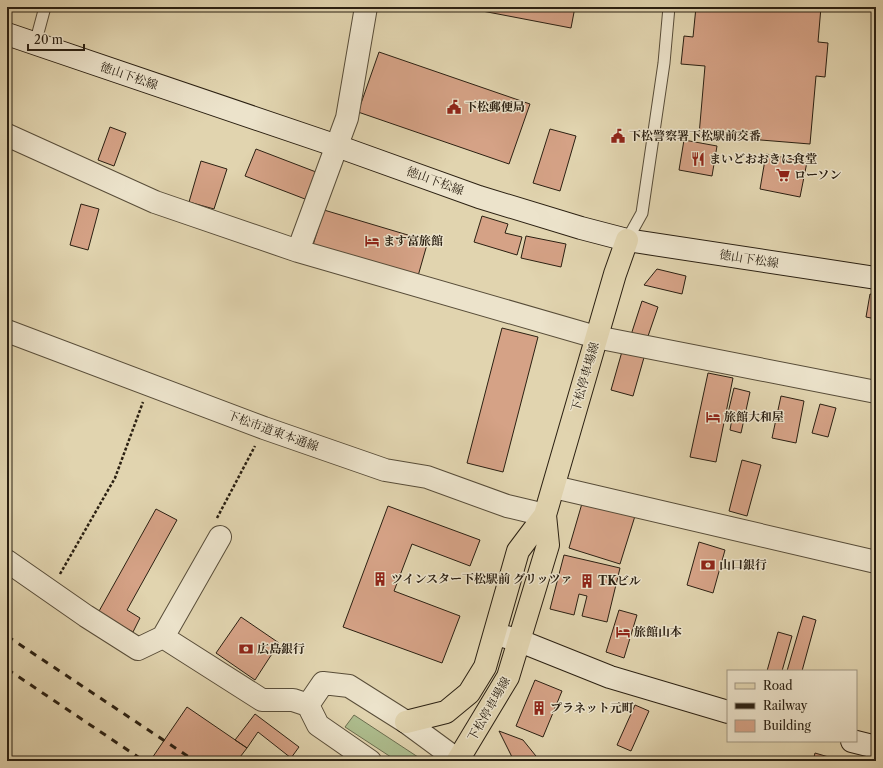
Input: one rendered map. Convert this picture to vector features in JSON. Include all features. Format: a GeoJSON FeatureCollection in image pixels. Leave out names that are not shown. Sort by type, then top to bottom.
{"type":"FeatureCollection","features":[{"type":"Feature","properties":{"kind":"main road","name":"下松停車場線"},"geometry":{"type":"LineString","coordinates":[[406,722],[446,712],[469,693],[485,667],[496,634],[518,551],[545,515],[596,337],[627,240]]}},
{"type":"Feature","properties":{"kind":"main road","name":"下松停車場線"},"geometry":{"type":"LineString","coordinates":[[458,761],[508,677],[548,545],[545,515]]}},
{"type":"Feature","properties":{"kind":"street"},"geometry":{"type":"LineString","coordinates":[[298,252],[347,118],[366,7]]}},
{"type":"Feature","properties":{"kind":"street","name":"徳山下松線"},"geometry":{"type":"LineString","coordinates":[[7,34],[337,146],[479,197],[581,228],[627,240],[876,278]]}},
{"type":"Feature","properties":{"kind":"street"},"geometry":{"type":"LineString","coordinates":[[7,135],[156,202],[298,252],[596,337],[876,392]]}},
{"type":"Feature","properties":{"kind":"street","name":"下松市道東本通線"},"geometry":{"type":"LineString","coordinates":[[7,331],[264,428],[385,470],[426,477],[507,506],[545,515]]}},
{"type":"Feature","properties":{"kind":"street"},"geometry":{"type":"LineString","coordinates":[[554,487],[876,562]]}},
{"type":"Feature","properties":{"kind":"street"},"geometry":{"type":"LineString","coordinates":[[7,561],[138,649],[163,637],[220,538]]}},
{"type":"Feature","properties":{"kind":"street"},"geometry":{"type":"LineString","coordinates":[[496,634],[520,641],[610,676],[727,712]]}},
{"type":"Feature","properties":{"kind":"street"},"geometry":{"type":"LineString","coordinates":[[163,637],[262,700],[293,700],[308,705],[318,726],[370,761]]}},
{"type":"Feature","properties":{"kind":"street"},"geometry":{"type":"LineString","coordinates":[[308,705],[323,683],[349,686],[406,722],[458,761]]}},
{"type":"Feature","properties":{"kind":"street"},"geometry":{"type":"LineString","coordinates":[[857,742],[876,746]]}},
{"type":"Feature","properties":{"kind":"lane"},"geometry":{"type":"LineString","coordinates":[[35,44],[44,7]]}},
{"type":"Feature","properties":{"kind":"lane"},"geometry":{"type":"LineString","coordinates":[[627,240],[642,213],[664,62],[669,7]]}},
{"type":"Feature","properties":{"kind":"path"},"geometry":{"type":"LineString","coordinates":[[50,591],[115,478],[150,385]]}},
{"type":"Feature","properties":{"kind":"path"},"geometry":{"type":"LineString","coordinates":[[220,538],[213,526],[264,428]]}},
{"type":"Feature","properties":{"kind":"green space"},"geometry":{"type":"Polygon","coordinates":[[[354,715],[422,761],[397,761],[345,727],[354,715]]]}},
{"type":"Feature","properties":{"kind":"building"},"geometry":{"type":"Polygon","coordinates":[[[477,7],[575,7],[571,28],[477,10],[477,7]]]}},
{"type":"Feature","properties":{"kind":"building"},"geometry":{"type":"Polygon","coordinates":[[[696,7],[821,7],[818,42],[828,43],[825,77],[816,76],[810,144],[699,135],[705,66],[681,64],[684,36],[693,37],[696,7]]]}},
{"type":"Feature","properties":{"kind":"building"},"geometry":{"type":"Polygon","coordinates":[[[379,52],[530,104],[509,164],[358,112],[379,52]]]}},
{"type":"Feature","properties":{"kind":"building"},"geometry":{"type":"Polygon","coordinates":[[[110,127],[126,133],[114,166],[98,160],[110,127]]]}},
{"type":"Feature","properties":{"kind":"building"},"geometry":{"type":"Polygon","coordinates":[[[550,129],[576,136],[560,191],[533,183],[550,129]]]}},
{"type":"Feature","properties":{"kind":"building"},"geometry":{"type":"Polygon","coordinates":[[[684,140],[717,146],[712,176],[679,170],[684,140]]]}},
{"type":"Feature","properties":{"kind":"building"},"geometry":{"type":"Polygon","coordinates":[[[256,149],[316,172],[305,199],[245,176],[256,149]]]}},
{"type":"Feature","properties":{"kind":"building"},"geometry":{"type":"Polygon","coordinates":[[[766,154],[807,162],[800,197],[760,189],[766,154]]]}},
{"type":"Feature","properties":{"kind":"building"},"geometry":{"type":"Polygon","coordinates":[[[201,161],[227,169],[214,209],[189,202],[201,161]]]}},
{"type":"Feature","properties":{"kind":"building"},"geometry":{"type":"Polygon","coordinates":[[[81,204],[99,209],[88,250],[70,245],[81,204]]]}},
{"type":"Feature","properties":{"kind":"building"},"geometry":{"type":"Polygon","coordinates":[[[324,210],[428,241],[418,276],[313,245],[324,210]]]}},
{"type":"Feature","properties":{"kind":"building"},"geometry":{"type":"Polygon","coordinates":[[[482,216],[508,224],[505,233],[522,237],[517,255],[474,242],[482,216]]]}},
{"type":"Feature","properties":{"kind":"building"},"geometry":{"type":"Polygon","coordinates":[[[526,236],[566,244],[561,267],[521,258],[526,236]]]}},
{"type":"Feature","properties":{"kind":"building"},"geometry":{"type":"Polygon","coordinates":[[[657,269],[686,276],[682,294],[644,285],[657,269]]]}},
{"type":"Feature","properties":{"kind":"building"},"geometry":{"type":"Polygon","coordinates":[[[870,294],[876,295],[876,319],[866,317],[870,294]]]}},
{"type":"Feature","properties":{"kind":"building"},"geometry":{"type":"Polygon","coordinates":[[[642,301],[658,307],[646,342],[630,338],[642,301]]]}},
{"type":"Feature","properties":{"kind":"building"},"geometry":{"type":"Polygon","coordinates":[[[502,328],[538,337],[503,472],[467,463],[502,328]]]}},
{"type":"Feature","properties":{"kind":"building"},"geometry":{"type":"Polygon","coordinates":[[[623,348],[645,354],[633,396],[611,390],[623,348]]]}},
{"type":"Feature","properties":{"kind":"building"},"geometry":{"type":"Polygon","coordinates":[[[708,373],[733,378],[716,462],[690,457],[708,373]]]}},
{"type":"Feature","properties":{"kind":"building"},"geometry":{"type":"Polygon","coordinates":[[[734,388],[750,392],[741,433],[730,430],[732,419],[727,417],[734,388]]]}},
{"type":"Feature","properties":{"kind":"building"},"geometry":{"type":"Polygon","coordinates":[[[781,396],[804,401],[796,443],[772,438],[781,396]]]}},
{"type":"Feature","properties":{"kind":"building"},"geometry":{"type":"Polygon","coordinates":[[[820,404],[836,408],[828,437],[812,433],[820,404]]]}},
{"type":"Feature","properties":{"kind":"building"},"geometry":{"type":"Polygon","coordinates":[[[742,460],[761,465],[747,516],[729,511],[742,460]]]}},
{"type":"Feature","properties":{"kind":"building"},"geometry":{"type":"Polygon","coordinates":[[[583,500],[635,516],[620,564],[569,548],[583,500]]]}},
{"type":"Feature","properties":{"kind":"building","name":"ツインスター下松駅前 グリッツァ"},"geometry":{"type":"Polygon","coordinates":[[[388,506],[480,540],[470,566],[412,544],[394,591],[460,616],[442,663],[343,627],[388,506]]]}},
{"type":"Feature","properties":{"kind":"building"},"geometry":{"type":"Polygon","coordinates":[[[156,509],[177,520],[127,610],[140,618],[133,632],[98,613],[156,509]]]}},
{"type":"Feature","properties":{"kind":"building"},"geometry":{"type":"Polygon","coordinates":[[[699,542],[725,550],[713,593],[687,585],[699,542]]]}},
{"type":"Feature","properties":{"kind":"building","name":"TKビル"},"geometry":{"type":"Polygon","coordinates":[[[564,555],[620,568],[607,622],[582,616],[587,596],[579,594],[574,615],[550,609],[564,555]]]}},
{"type":"Feature","properties":{"kind":"building"},"geometry":{"type":"Polygon","coordinates":[[[619,610],[637,615],[624,658],[606,652],[619,610]]]}},
{"type":"Feature","properties":{"kind":"building"},"geometry":{"type":"Polygon","coordinates":[[[803,616],[816,620],[802,670],[787,670],[803,616]]]}},
{"type":"Feature","properties":{"kind":"building"},"geometry":{"type":"Polygon","coordinates":[[[241,617],[279,643],[255,680],[216,653],[241,617]]]}},
{"type":"Feature","properties":{"kind":"building"},"geometry":{"type":"Polygon","coordinates":[[[778,632],[792,636],[782,670],[767,670],[778,632]]]}},
{"type":"Feature","properties":{"kind":"building","name":"プラネット元町"},"geometry":{"type":"Polygon","coordinates":[[[535,680],[562,691],[543,737],[516,726],[535,680]]]}},
{"type":"Feature","properties":{"kind":"building"},"geometry":{"type":"Polygon","coordinates":[[[635,705],[649,711],[631,751],[617,745],[635,705]]]}},
{"type":"Feature","properties":{"kind":"building"},"geometry":{"type":"Polygon","coordinates":[[[187,707],[247,748],[237,761],[150,761],[187,707]]]}},
{"type":"Feature","properties":{"kind":"building"},"geometry":{"type":"Polygon","coordinates":[[[255,714],[299,747],[291,758],[258,732],[247,748],[235,740],[255,714]]]}},
{"type":"Feature","properties":{"kind":"building"},"geometry":{"type":"Polygon","coordinates":[[[499,731],[523,740],[540,761],[514,761],[499,731]]]}},
{"type":"Feature","properties":{"kind":"building"},"geometry":{"type":"Polygon","coordinates":[[[815,753],[832,758],[831,761],[813,761],[815,753]]]}},
{"type":"Feature","properties":{"kind":"railway"},"geometry":{"type":"LineString","coordinates":[[7,636],[195,761]]}},
{"type":"Feature","properties":{"kind":"railway"},"geometry":{"type":"LineString","coordinates":[[7,669],[144,761]]}},
{"type":"Feature","properties":{"kind":"place","name":"下松郵便局"},"geometry":{"type":"Point","coordinates":[454,107]}},
{"type":"Feature","properties":{"kind":"place","name":"下松警察署下松駅前交番"},"geometry":{"type":"Point","coordinates":[618,136]}},
{"type":"Feature","properties":{"kind":"place","name":"まいどおおきに食堂"},"geometry":{"type":"Point","coordinates":[698,159]}},
{"type":"Feature","properties":{"kind":"place","name":"ローソン"},"geometry":{"type":"Point","coordinates":[783,175]}},
{"type":"Feature","properties":{"kind":"place","name":"ます富旅館"},"geometry":{"type":"Point","coordinates":[372,241]}},
{"type":"Feature","properties":{"kind":"place","name":"旅館大和屋"},"geometry":{"type":"Point","coordinates":[713,417]}},
{"type":"Feature","properties":{"kind":"place","name":"山口銀行"},"geometry":{"type":"Point","coordinates":[708,565]}},
{"type":"Feature","properties":{"kind":"place","name":"ツインスター下松駅前 グリッツァ"},"geometry":{"type":"Point","coordinates":[380,579]}},
{"type":"Feature","properties":{"kind":"place","name":"TKビル"},"geometry":{"type":"Point","coordinates":[587,581]}},
{"type":"Feature","properties":{"kind":"place","name":"旅館山本"},"geometry":{"type":"Point","coordinates":[623,632]}},
{"type":"Feature","properties":{"kind":"place","name":"広島銀行"},"geometry":{"type":"Point","coordinates":[246,649]}},
{"type":"Feature","properties":{"kind":"place","name":"プラネット元町"},"geometry":{"type":"Point","coordinates":[539,708]}}]}
